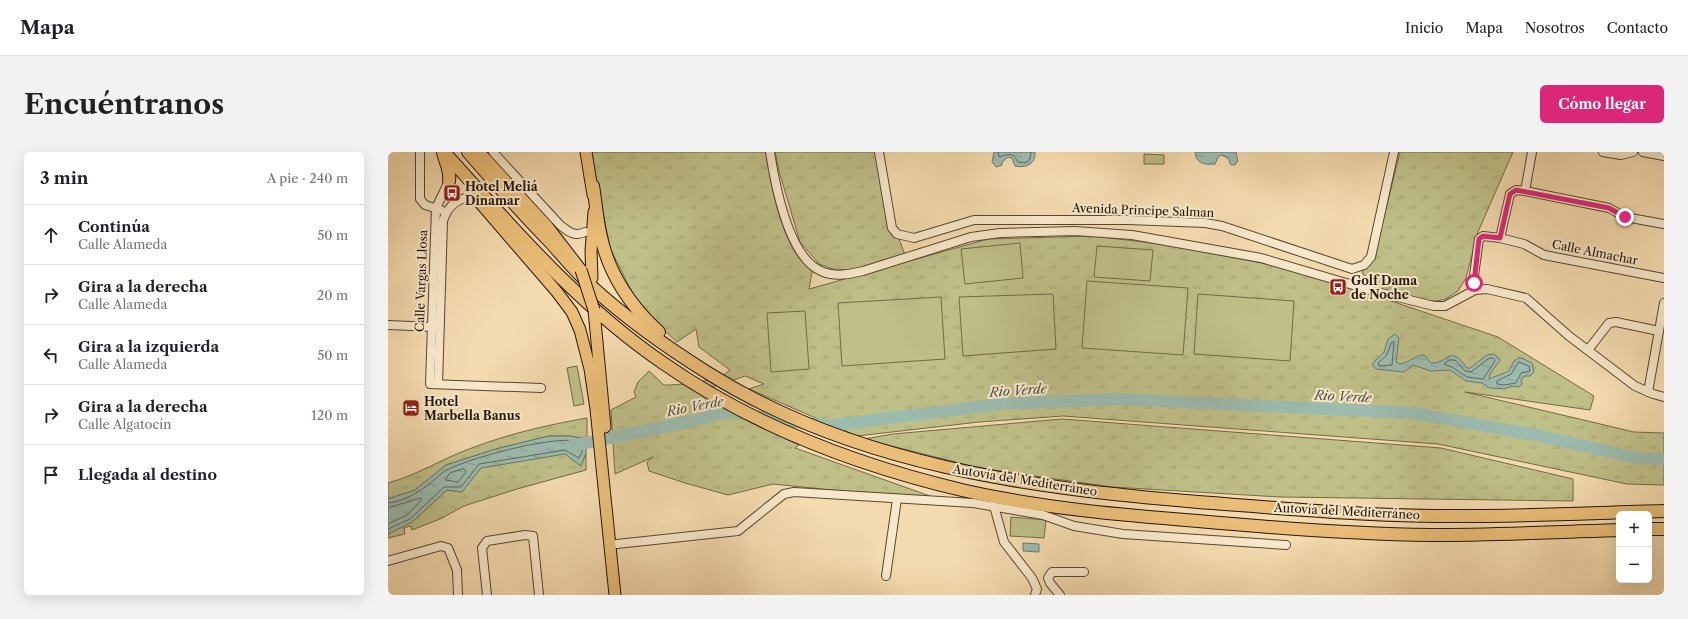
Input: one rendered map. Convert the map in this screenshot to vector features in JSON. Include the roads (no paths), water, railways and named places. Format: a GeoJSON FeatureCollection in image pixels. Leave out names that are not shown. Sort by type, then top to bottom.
{"type":"FeatureCollection","features":[{"type":"Feature","properties":{"kind":"highway"},"geometry":{"type":"LineString","coordinates":[[443,152],[450,176],[449,181]]}},
{"type":"Feature","properties":{"kind":"highway","name":"Autovía del Mediterráneo"},"geometry":{"type":"LineString","coordinates":[[443,152],[478,198],[531,248],[586,304],[625,335],[686,379],[767,423],[806,441],[879,467],[967,491],[1051,506],[1126,515],[1358,533],[1432,535],[1616,530]]}},
{"type":"Feature","properties":{"kind":"highway","name":"Autovía del Mediterráneo"},"geometry":{"type":"LineString","coordinates":[[468,152],[578,269],[591,286],[616,308],[678,354],[709,374],[754,399],[794,418],[876,448],[969,473],[1056,487],[1126,496],[1291,509],[1436,516],[1664,511]]}},
{"type":"Feature","properties":{"kind":"highway"},"geometry":{"type":"LineString","coordinates":[[593,186],[601,239],[614,274],[637,310],[669,341],[678,354]]}},
{"type":"Feature","properties":{"kind":"highway"},"geometry":{"type":"LineString","coordinates":[[478,198],[496,220]]}},
{"type":"Feature","properties":{"kind":"highway"},"geometry":{"type":"LineString","coordinates":[[1652,529],[1664,529]]}},
{"type":"Feature","properties":{"kind":"main road"},"geometry":{"type":"LineString","coordinates":[[479,152],[547,226],[578,269],[594,316]]}},
{"type":"Feature","properties":{"kind":"main road"},"geometry":{"type":"LineString","coordinates":[[586,152],[593,186],[594,206],[591,251],[600,409],[617,544],[621,595]]}},
{"type":"Feature","properties":{"kind":"main road"},"geometry":{"type":"LineString","coordinates":[[496,220],[557,292],[577,321],[586,348],[600,409]]}},
{"type":"Feature","properties":{"kind":"main road"},"geometry":{"type":"LineString","coordinates":[[608,482],[615,595]]}},
{"type":"Feature","properties":{"kind":"street"},"geometry":{"type":"LineString","coordinates":[[420,152],[420,199],[425,205],[446,212],[453,203],[478,198]]}},
{"type":"Feature","properties":{"kind":"street"},"geometry":{"type":"LineString","coordinates":[[493,152],[560,225],[571,234],[578,235],[585,232]]}},
{"type":"Feature","properties":{"kind":"street"},"geometry":{"type":"LineString","coordinates":[[770,152],[781,202],[798,247],[805,259],[813,266],[829,273],[847,274],[863,271],[971,237],[1000,233],[1075,231],[1132,234],[1261,258],[1377,292],[1434,306],[1445,306],[1451,304],[1475,290],[1487,289],[1526,298],[1588,350],[1635,386],[1664,397]]}},
{"type":"Feature","properties":{"kind":"street","name":"Avenida Principe Salman"},"geometry":{"type":"LineString","coordinates":[[879,152],[892,228],[897,234],[919,237],[974,220],[1128,220],[1205,223],[1222,226],[1352,269],[1358,268],[1368,261],[1371,256],[1394,152]]}},
{"type":"Feature","properties":{"kind":"street"},"geometry":{"type":"LineString","coordinates":[[1525,191],[1532,152]]}},
{"type":"Feature","properties":{"kind":"street"},"geometry":{"type":"LineString","coordinates":[[1603,152],[1621,155],[1633,152]]}},
{"type":"Feature","properties":{"kind":"street"},"geometry":{"type":"LineString","coordinates":[[1643,152],[1664,156]]}},
{"type":"Feature","properties":{"kind":"street","name":"Calle Vargas Llosa"},"geometry":{"type":"LineString","coordinates":[[449,181],[436,208],[439,238],[434,384],[541,388]]}},
{"type":"Feature","properties":{"kind":"street"},"geometry":{"type":"LineString","coordinates":[[1500,238],[1510,194],[1516,190],[1609,208],[1625,217],[1664,224]]}},
{"type":"Feature","properties":{"kind":"street","name":"Calle Vargas Llosa"},"geometry":{"type":"LineString","coordinates":[[439,238],[446,212]]}},
{"type":"Feature","properties":{"kind":"street","name":"Calle Almachar"},"geometry":{"type":"LineString","coordinates":[[1475,290],[1474,283],[1479,239],[1483,236],[1500,238],[1524,244],[1544,255],[1664,278]]}},
{"type":"Feature","properties":{"kind":"street"},"geometry":{"type":"LineString","coordinates":[[1648,392],[1664,303]]}},
{"type":"Feature","properties":{"kind":"street"},"geometry":{"type":"LineString","coordinates":[[1588,350],[1609,323],[1616,322],[1659,331]]}},
{"type":"Feature","properties":{"kind":"street"},"geometry":{"type":"LineString","coordinates":[[388,325],[435,327]]}},
{"type":"Feature","properties":{"kind":"street"},"geometry":{"type":"LineString","coordinates":[[617,544],[738,531],[784,494],[794,492],[994,506],[1043,515],[1074,526],[1123,534],[1286,545]]}},
{"type":"Feature","properties":{"kind":"street"},"geometry":{"type":"LineString","coordinates":[[886,576],[897,499]]}},
{"type":"Feature","properties":{"kind":"street"},"geometry":{"type":"LineString","coordinates":[[994,506],[1004,542],[1032,578],[1037,589],[1034,595]]}},
{"type":"Feature","properties":{"kind":"street"},"geometry":{"type":"LineString","coordinates":[[487,595],[482,548],[487,540],[525,535],[533,536],[539,595]]}},
{"type":"Feature","properties":{"kind":"street"},"geometry":{"type":"LineString","coordinates":[[388,561],[441,546],[448,548],[457,570],[458,595]]}},
{"type":"Feature","properties":{"kind":"street"},"geometry":{"type":"LineString","coordinates":[[1060,595],[1050,583],[1048,578],[1052,572],[1084,572]]}},
{"type":"Feature","properties":{"kind":"water"},"geometry":{"type":"Polygon","coordinates":[[[994,152],[1035,152],[1035,156],[1032,163],[1026,166],[1015,166],[1012,158],[1008,157],[1002,162],[1002,165],[996,167],[992,162],[994,152]]]}},
{"type":"Feature","properties":{"kind":"water"},"geometry":{"type":"Polygon","coordinates":[[[1195,152],[1236,152],[1238,161],[1235,165],[1231,165],[1228,158],[1221,155],[1218,157],[1215,164],[1205,164],[1197,159],[1195,152]]]}},
{"type":"Feature","properties":{"kind":"water"},"geometry":{"type":"Polygon","coordinates":[[[1395,334],[1399,338],[1396,362],[1400,364],[1421,355],[1424,355],[1431,363],[1442,361],[1449,356],[1452,356],[1461,361],[1467,368],[1470,368],[1487,355],[1494,354],[1500,360],[1490,374],[1489,379],[1509,371],[1514,361],[1519,358],[1532,363],[1534,372],[1530,376],[1524,376],[1521,380],[1522,384],[1519,387],[1511,386],[1504,389],[1490,388],[1482,383],[1466,381],[1450,370],[1431,371],[1413,365],[1404,372],[1376,369],[1372,364],[1384,352],[1388,339],[1395,334]]]}},
{"type":"Feature","properties":{"kind":"water"},"geometry":{"type":"Polygon","coordinates":[[[549,436],[569,436],[587,439],[586,453],[581,466],[565,454],[481,468],[462,492],[447,490],[412,522],[388,534],[388,499],[415,490],[446,465],[496,449],[549,436]]]}},
{"type":"Feature","properties":{"kind":"water"},"geometry":{"type":"Polygon","coordinates":[[[1023,543],[1039,544],[1039,552],[1023,551],[1023,543]]]}},
{"type":"Feature","properties":{"kind":"waterway","name":"Rio Verde"},"geometry":{"type":"LineString","coordinates":[[571,446],[693,421],[726,412],[827,426],[1001,404],[1119,399],[1414,413],[1541,436],[1637,458],[1664,459]]}},
{"type":"Feature","properties":{"kind":"place","name":"Hotel Meliá Dinamar"},"geometry":{"type":"Point","coordinates":[452,193]}},
{"type":"Feature","properties":{"kind":"place","name":"Golf Dama de Noche"},"geometry":{"type":"Point","coordinates":[1338,287]}},
{"type":"Feature","properties":{"kind":"place","name":"Hotel Marbella Banus"},"geometry":{"type":"Point","coordinates":[411,408]}}]}
